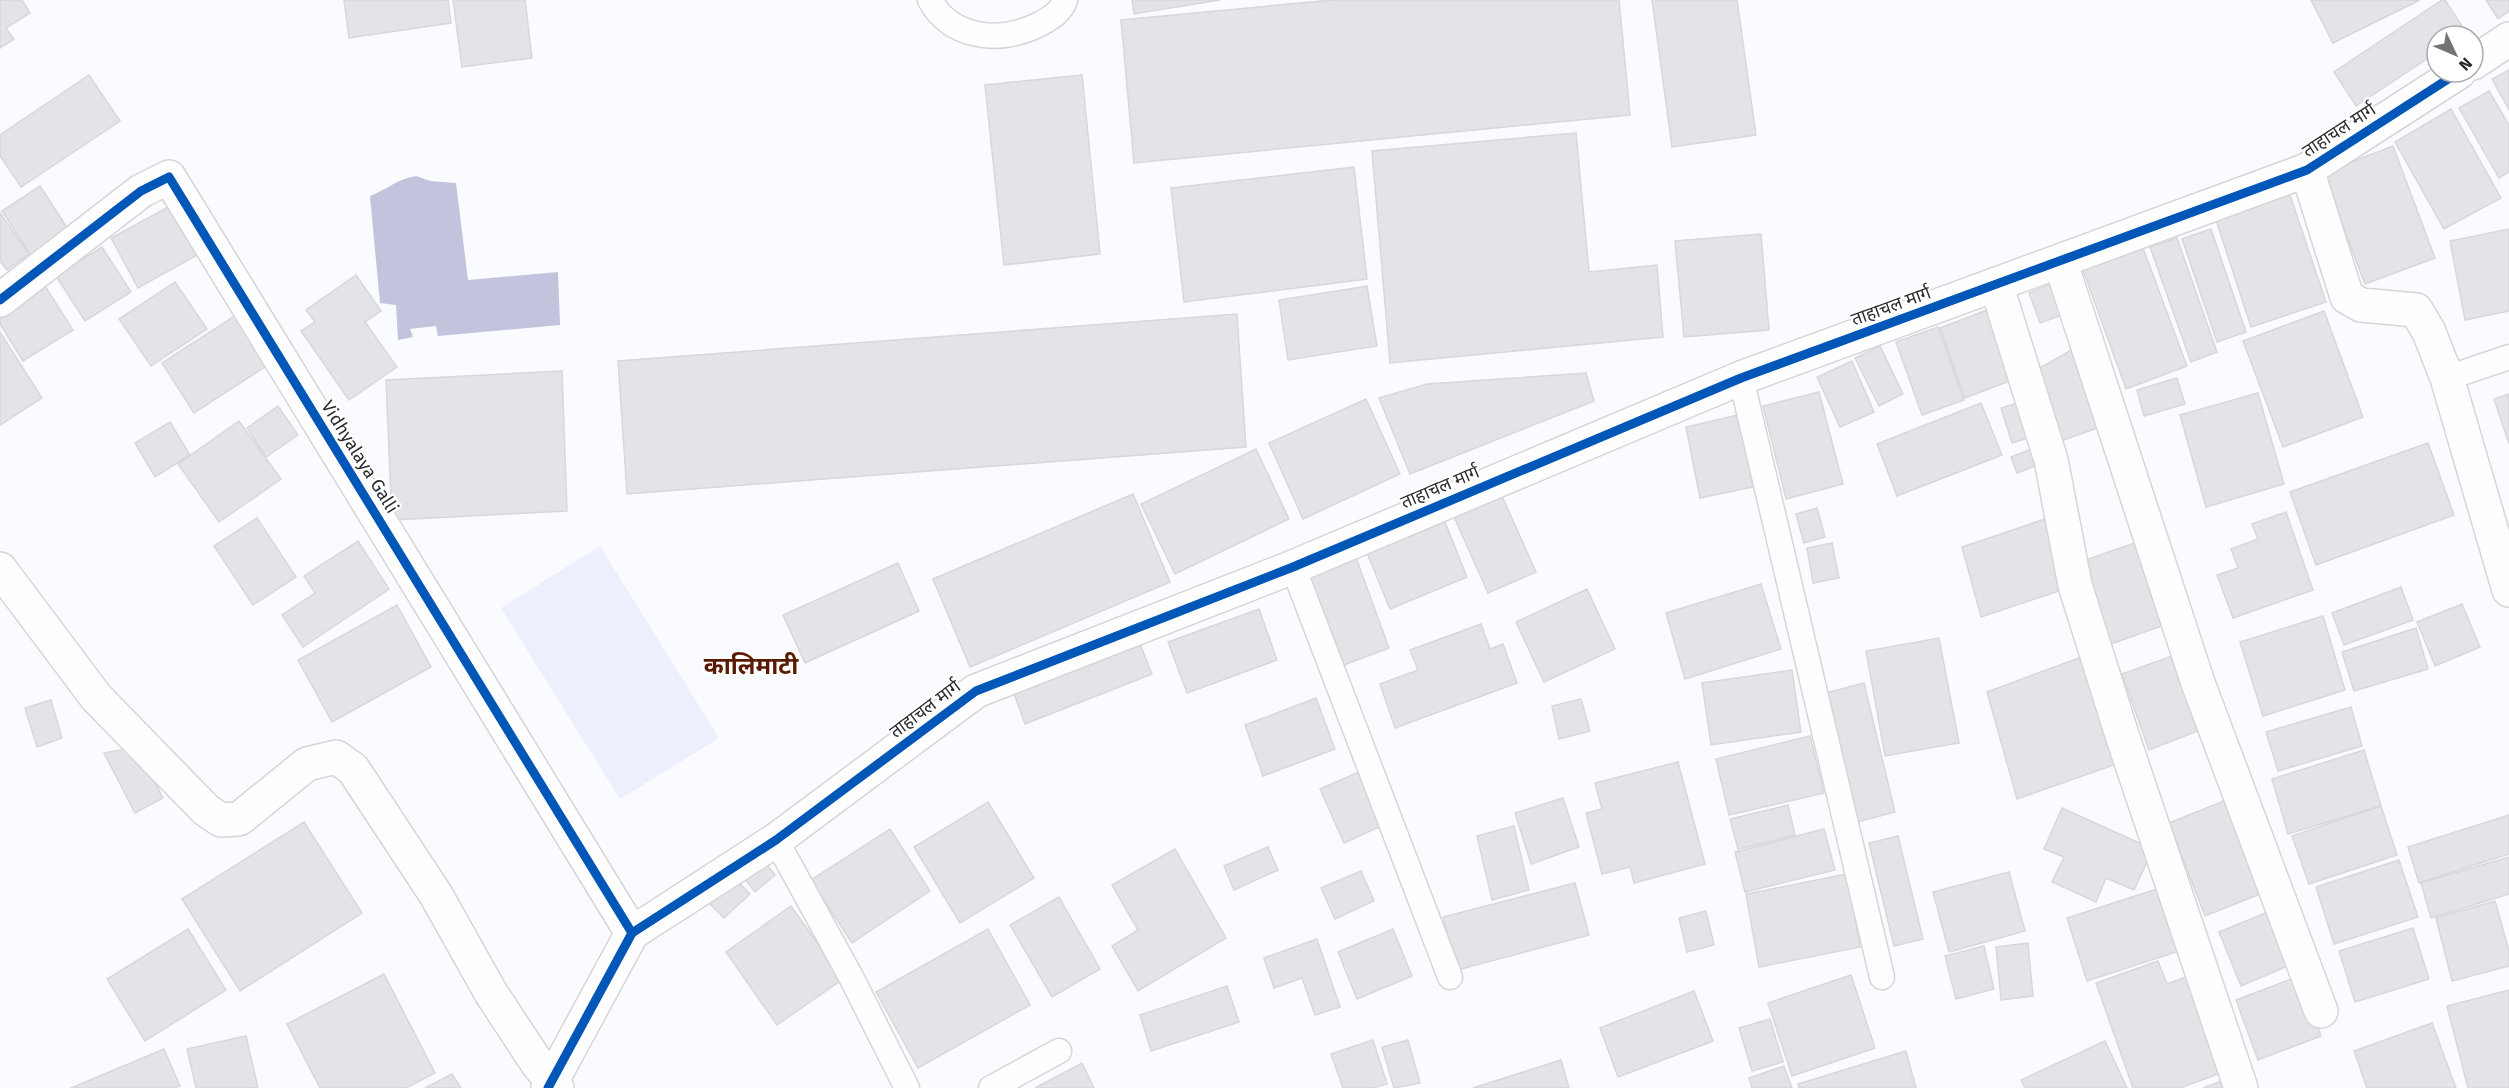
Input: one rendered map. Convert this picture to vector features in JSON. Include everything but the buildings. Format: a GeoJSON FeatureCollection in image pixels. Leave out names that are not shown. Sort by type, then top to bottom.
{"type":"FeatureCollection","features":[{"type":"Feature","properties":{"kind":"street"},"geometry":{"type":"LineString","coordinates":[[2485,55],[2509,39]]}},
{"type":"Feature","properties":{"kind":"street","name":"ताहाचल मार्ग"},"geometry":{"type":"LineString","coordinates":[[553,1085],[632,933],[776,840],[976,691],[1293,567],[1741,378],[2307,170],[2440,84]]}},
{"type":"Feature","properties":{"kind":"street"},"geometry":{"type":"LineString","coordinates":[[2307,170],[2347,297],[2361,305],[2416,310],[2429,332],[2447,378],[2509,590]]}},
{"type":"Feature","properties":{"kind":"street","name":"Vidhyalaya Galli"},"geometry":{"type":"LineString","coordinates":[[0,300],[141,191],[169,177],[632,933]]}},
{"type":"Feature","properties":{"kind":"street"},"geometry":{"type":"LineString","coordinates":[[2060,261],[2198,683],[2321,1011]]}},
{"type":"Feature","properties":{"kind":"street"},"geometry":{"type":"LineString","coordinates":[[1996,284],[2051,460],[2075,585],[2122,735],[2241,1088]]}},
{"type":"Feature","properties":{"kind":"street"},"geometry":{"type":"LineString","coordinates":[[0,569],[96,697],[206,810],[220,820],[239,819],[307,764],[336,757],[353,769],[436,895],[491,993],[553,1085]]}},
{"type":"Feature","properties":{"kind":"lane"},"geometry":{"type":"LineString","coordinates":[[930,0],[941,14],[959,27],[977,34],[999,38],[1021,33],[1050,19],[1063,7],[1065,0]]}},
{"type":"Feature","properties":{"kind":"lane"},"geometry":{"type":"LineString","coordinates":[[2447,378],[2509,357]]}},
{"type":"Feature","properties":{"kind":"lane"},"geometry":{"type":"LineString","coordinates":[[1741,378],[1882,977]]}},
{"type":"Feature","properties":{"kind":"lane"},"geometry":{"type":"LineString","coordinates":[[1293,567],[1450,977]]}},
{"type":"Feature","properties":{"kind":"lane"},"geometry":{"type":"LineString","coordinates":[[776,840],[907,1088]]}},
{"type":"Feature","properties":{"kind":"lane"},"geometry":{"type":"LineString","coordinates":[[991,1088],[1059,1051]]}},
{"type":"Feature","properties":{"kind":"shaded area"},"geometry":{"type":"Polygon","coordinates":[[[600,546],[719,738],[620,799],[501,608],[600,546]]]}},
{"type":"Feature","properties":{"kind":"water"},"geometry":{"type":"Polygon","coordinates":[[[416,176],[430,181],[456,183],[468,280],[558,272],[560,325],[438,336],[436,326],[410,329],[413,337],[398,340],[396,305],[380,303],[370,196],[403,179],[416,176]]]}},
{"type":"Feature","properties":{"kind":"cycle path"},"geometry":{"type":"LineString","coordinates":[[548,1088],[632,933],[776,840],[976,691],[1293,567],[1741,378],[2307,170],[2440,84]]}},
{"type":"Feature","properties":{"kind":"cycle path"},"geometry":{"type":"LineString","coordinates":[[0,300],[141,191],[169,177],[632,933]]}},
{"type":"Feature","properties":{"kind":"district","name":"कालिमाटी"},"geometry":{"type":"Point","coordinates":[751,666]}}]}
